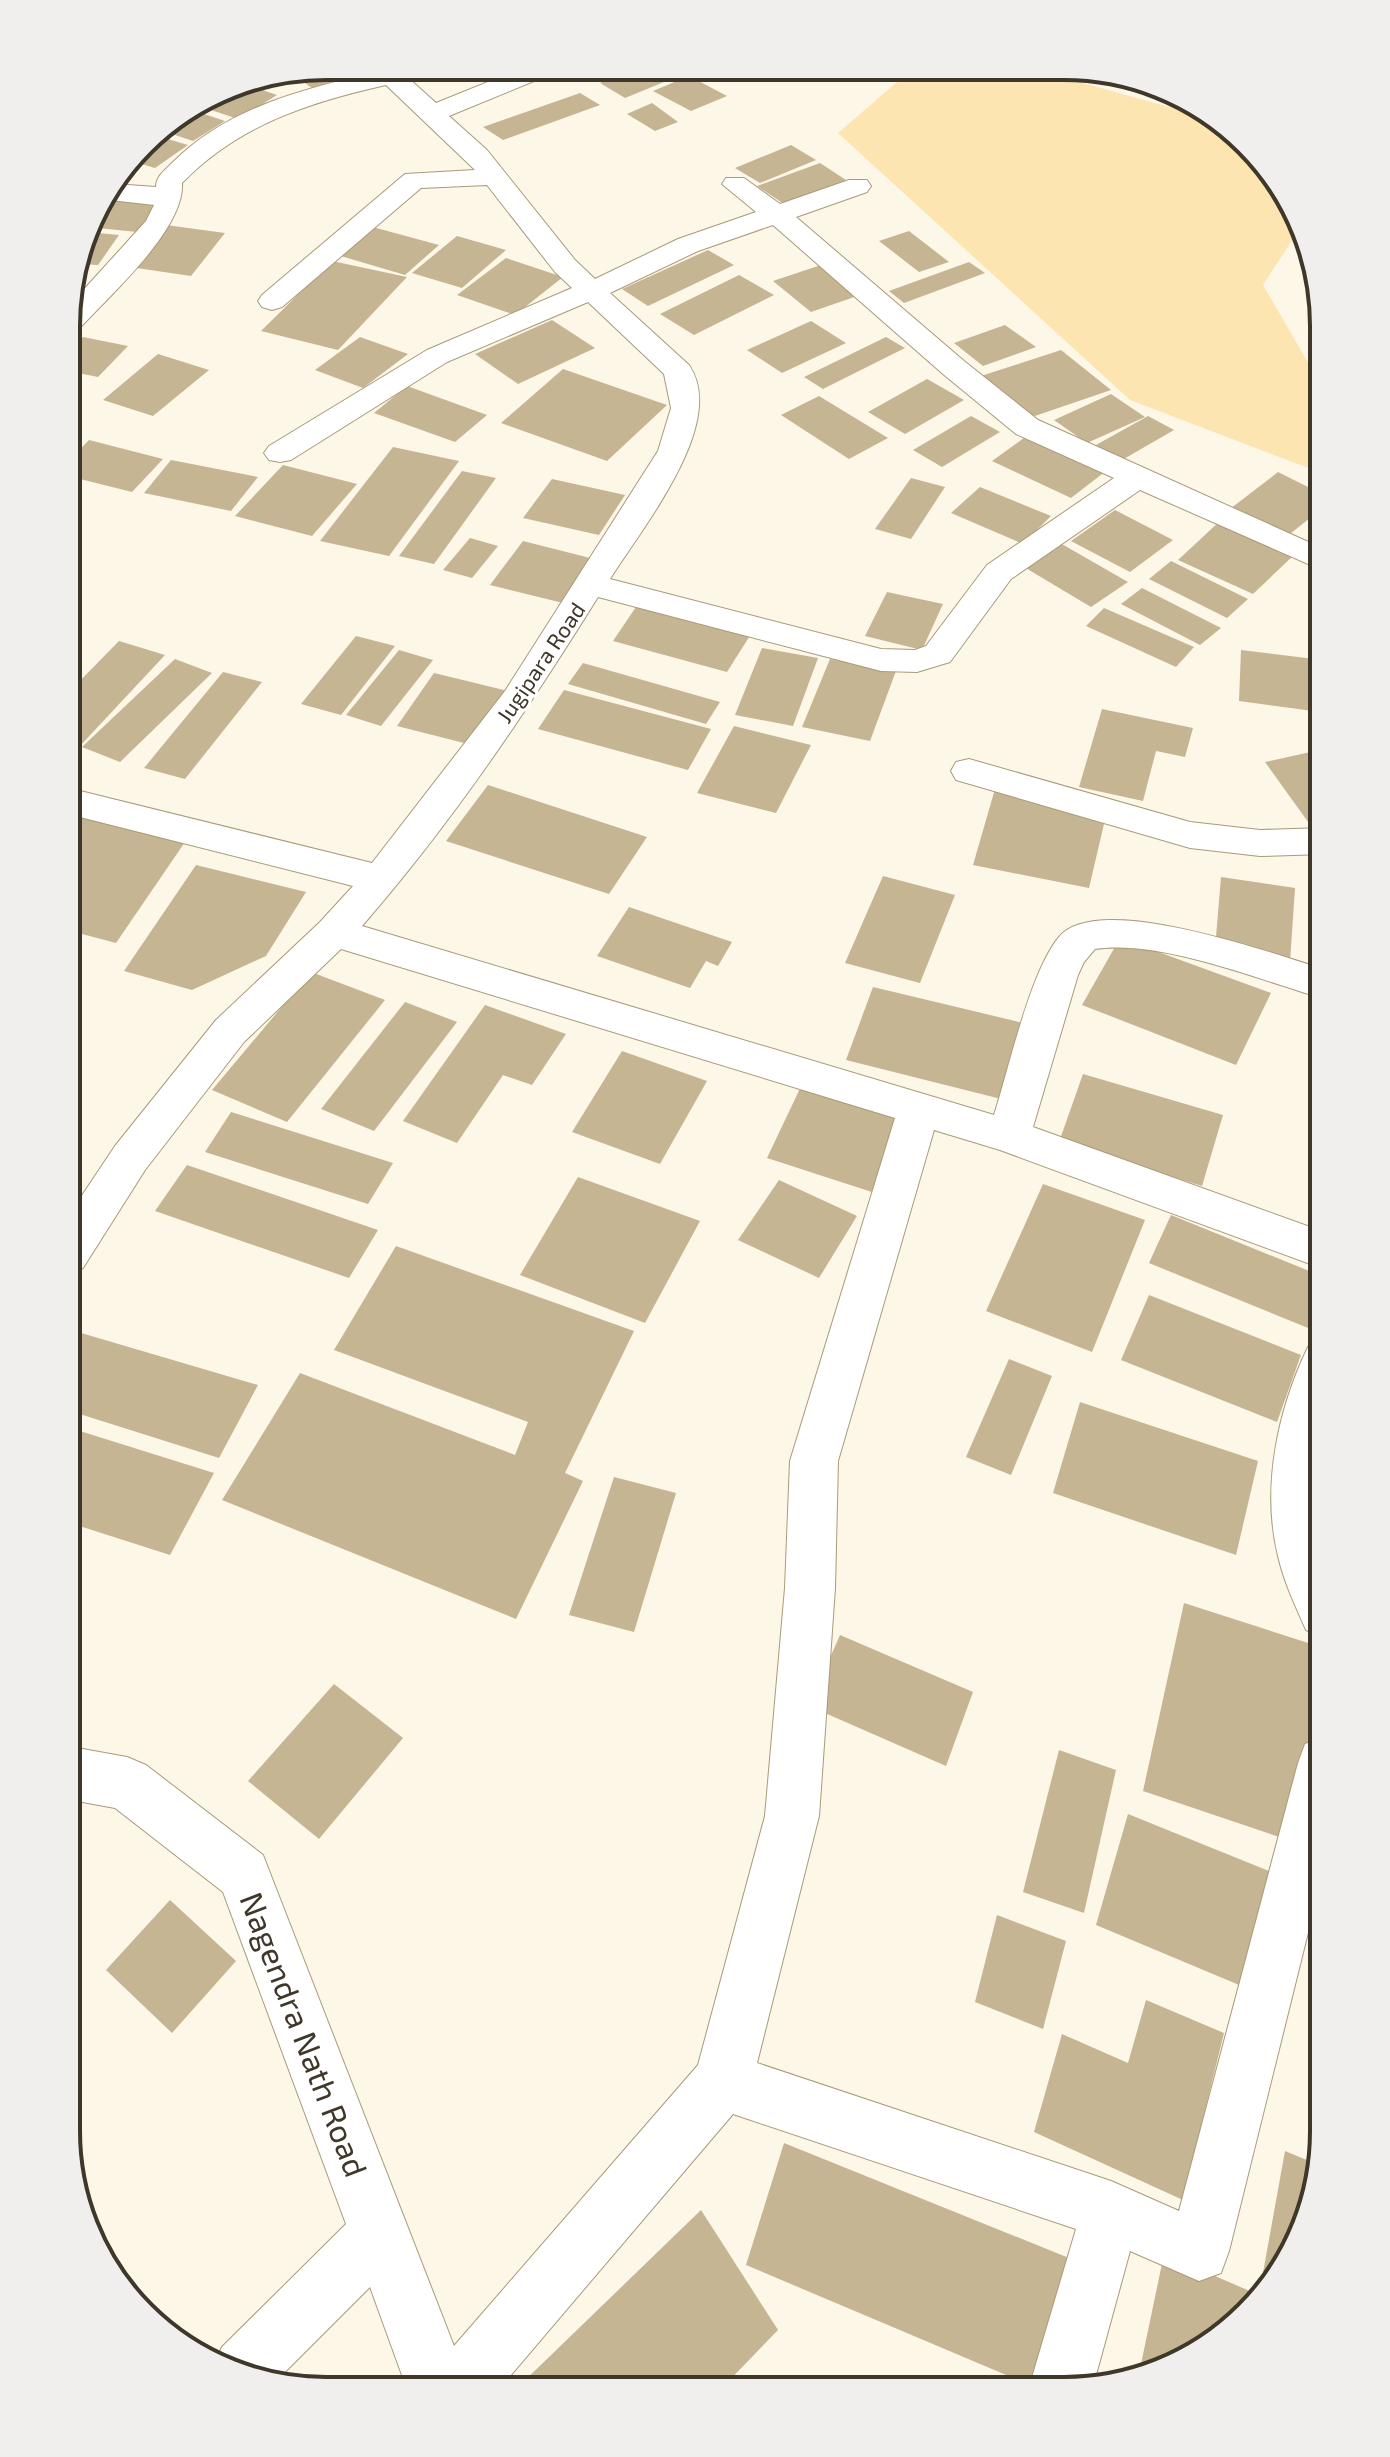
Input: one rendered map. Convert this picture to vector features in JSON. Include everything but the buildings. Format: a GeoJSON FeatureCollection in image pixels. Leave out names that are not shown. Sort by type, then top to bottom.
{"type":"FeatureCollection","features":[{"type":"Feature","properties":{"kind":"street"},"geometry":{"type":"LineString","coordinates":[[81,310],[167,212],[171,196],[169,181],[181,167],[265,112],[358,80]]}},
{"type":"Feature","properties":{"kind":"street","name":"Jugipara Road"},"geometry":{"type":"LineString","coordinates":[[80,1235],[130,1158],[230,1031],[334,932],[381,879],[517,699],[674,451],[686,408],[678,371],[565,266],[494,177],[434,113],[396,80]]}},
{"type":"Feature","properties":{"kind":"street"},"geometry":{"type":"LineString","coordinates":[[434,113],[515,80]]}},
{"type":"Feature","properties":{"kind":"street"},"geometry":{"type":"LineString","coordinates":[[272,301],[414,180],[494,177]]}},
{"type":"Feature","properties":{"kind":"street"},"geometry":{"type":"LineString","coordinates":[[735,184],[779,214],[986,397],[1027,427],[1310,555]]}},
{"type":"Feature","properties":{"kind":"street"},"geometry":{"type":"LineString","coordinates":[[280,453],[437,356],[688,245],[858,186]]}},
{"type":"Feature","properties":{"kind":"street"},"geometry":{"type":"LineString","coordinates":[[119,193],[171,196]]}},
{"type":"Feature","properties":{"kind":"street"},"geometry":{"type":"LineString","coordinates":[[592,585],[881,660],[917,661],[938,654],[999,572],[1137,477]]}},
{"type":"Feature","properties":{"kind":"street"},"geometry":{"type":"LineString","coordinates":[[969,771],[1190,835],[1260,843],[1310,841]]}},
{"type":"Feature","properties":{"kind":"street"},"geometry":{"type":"LineString","coordinates":[[80,804],[381,879]]}},
{"type":"Feature","properties":{"kind":"street"},"geometry":{"type":"LineString","coordinates":[[1009,1136],[1058,975],[1068,952],[1085,937],[1112,931],[1143,935],[1310,980]]}},
{"type":"Feature","properties":{"kind":"street"},"geometry":{"type":"LineString","coordinates":[[334,932],[1009,1136],[1309,1246]]}},
{"type":"Feature","properties":{"kind":"street"},"geometry":{"type":"LineString","coordinates":[[468,2377],[723,2081],[792,1816],[810,1588],[814,1461],[919,1109]]}},
{"type":"Feature","properties":{"kind":"street"},"geometry":{"type":"LineString","coordinates":[[1309,1398],[1296,1465],[1296,1523],[1309,1574]]}},
{"type":"Feature","properties":{"kind":"street","name":"Nagendra Nath Road"},"geometry":{"type":"LineString","coordinates":[[80,1775],[127,1784],[244,1874],[435,2377]]}},
{"type":"Feature","properties":{"kind":"street"},"geometry":{"type":"LineString","coordinates":[[723,2081],[1111,2211],[1199,2251],[1309,1821]]}},
{"type":"Feature","properties":{"kind":"street"},"geometry":{"type":"LineString","coordinates":[[1064,2377],[1111,2211]]}},
{"type":"Feature","properties":{"kind":"street"},"geometry":{"type":"LineString","coordinates":[[249,2364],[382,2232]]}},
{"type":"Feature","properties":{"kind":"shaded area"},"geometry":{"type":"Polygon","coordinates":[[[899,80],[1075,81],[1184,111],[1201,121],[1249,164],[1269,189],[1293,238],[1263,285],[1310,366],[1310,469],[1130,400],[838,133],[899,80]]]}}]}
